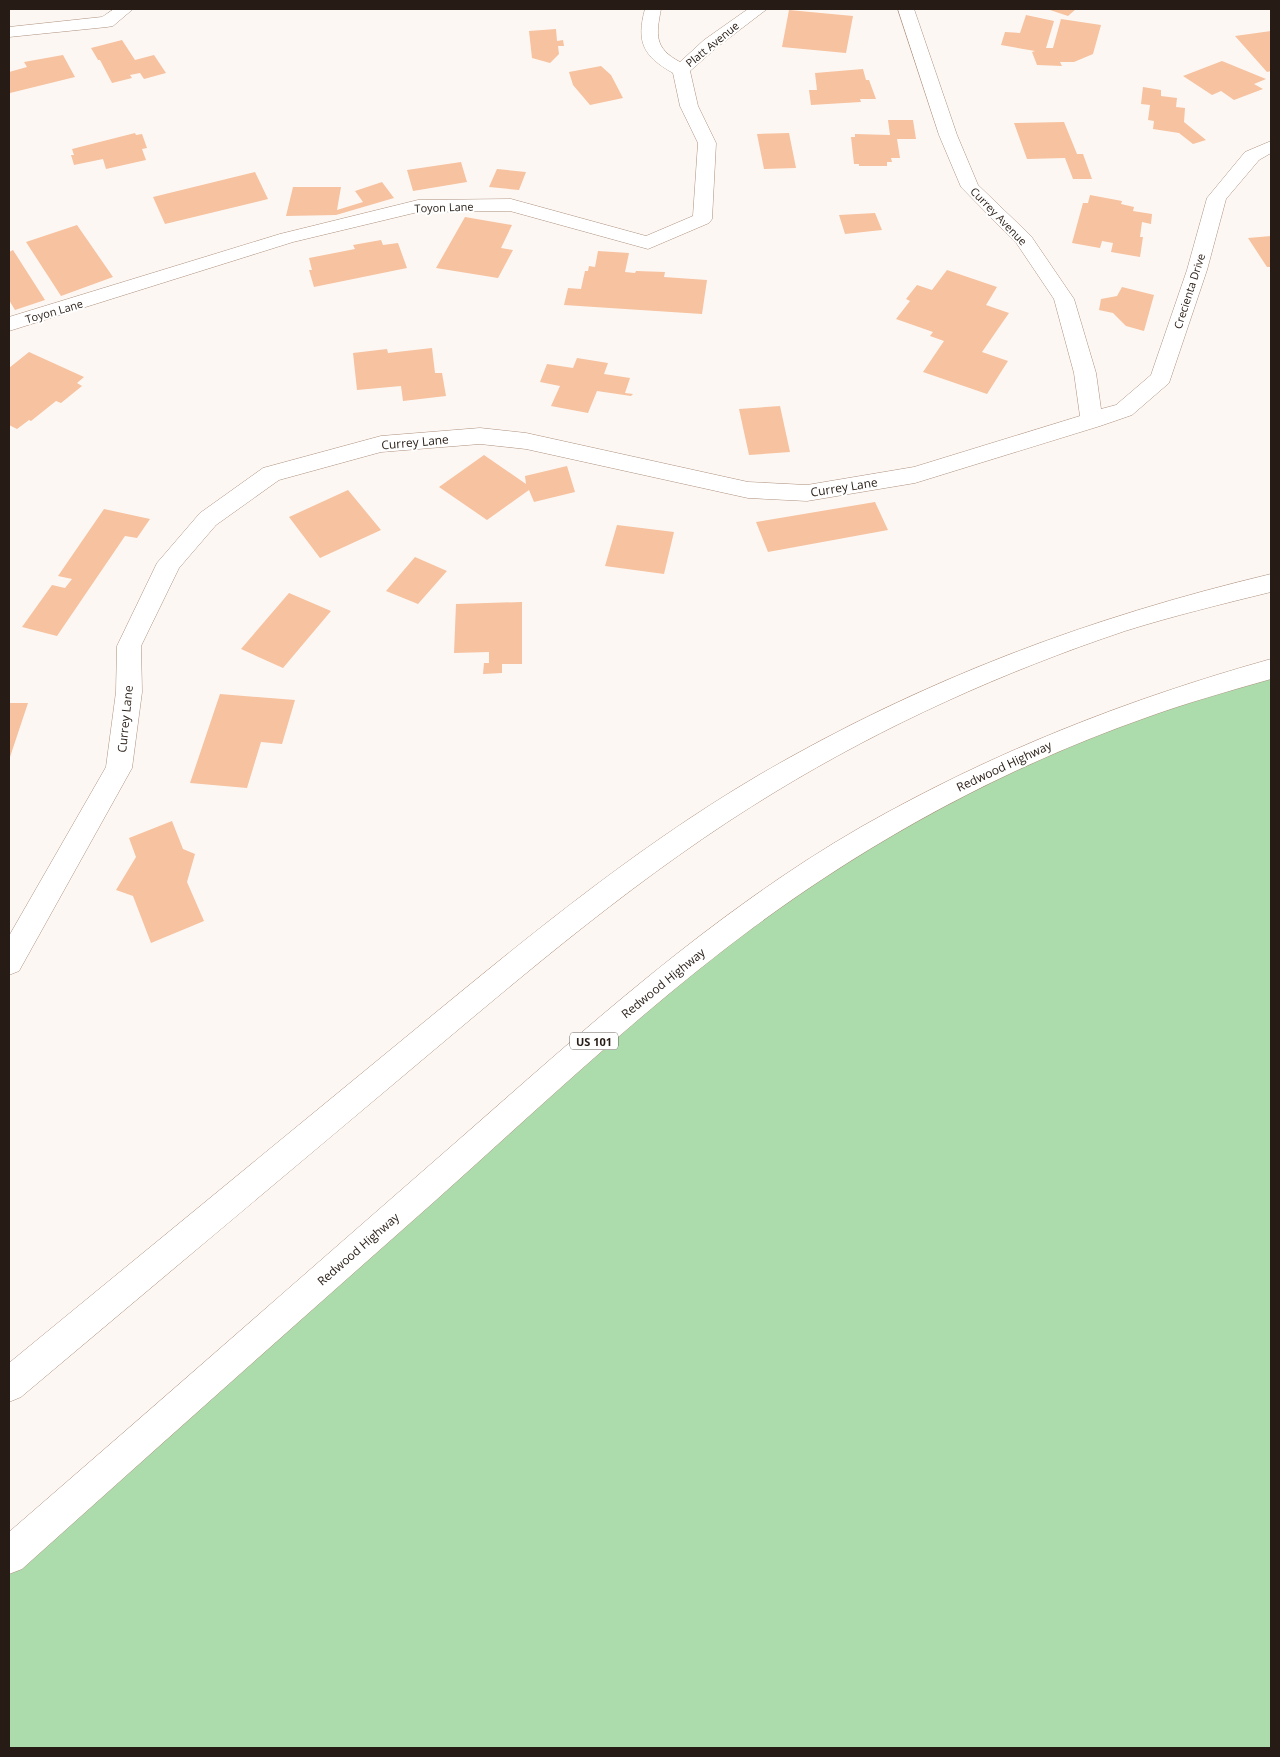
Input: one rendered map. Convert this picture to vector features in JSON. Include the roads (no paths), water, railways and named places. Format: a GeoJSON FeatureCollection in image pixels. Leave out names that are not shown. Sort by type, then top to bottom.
{"type":"FeatureCollection","features":[{"type":"Feature","properties":{"kind":"main road"},"geometry":{"type":"LineString","coordinates":[[9,32],[107,22],[125,9]]}},
{"type":"Feature","properties":{"kind":"main road","name":"Platt Avenue"},"geometry":{"type":"LineString","coordinates":[[653,9],[648,36],[652,48],[660,59],[680,70],[710,44],[759,9]]}},
{"type":"Feature","properties":{"kind":"main road","name":"Currey Avenue"},"geometry":{"type":"LineString","coordinates":[[912,11],[948,135],[970,187],[1024,240],[1064,298],[1085,372],[1092,421]]}},
{"type":"Feature","properties":{"kind":"main road","name":"Toyon Lane"},"geometry":{"type":"LineString","coordinates":[[9,324],[287,238],[418,206],[512,205],[648,243],[702,219],[707,143],[689,106],[680,70]]}},
{"type":"Feature","properties":{"kind":"main road","name":"Crecienta Drive"},"geometry":{"type":"LineString","coordinates":[[1092,421],[1124,410],[1161,378],[1197,270],[1217,198],[1252,156],[1271,146]]}},
{"type":"Feature","properties":{"kind":"main road","name":"Currey Lane"},"geometry":{"type":"LineString","coordinates":[[9,962],[119,768],[129,692],[129,646],[169,563],[208,519],[272,474],[381,444],[480,436],[526,441],[748,490],[807,493],[916,475],[1092,421]]}},
{"type":"Feature","properties":{"kind":"main road"},"geometry":{"type":"LineString","coordinates":[[9,1385],[562,926],[631,874],[701,825],[838,743],[976,677],[1115,625],[1185,604],[1271,583]]}},
{"type":"Feature","properties":{"kind":"main road","name":"Redwood Highway"},"geometry":{"type":"LineString","coordinates":[[9,1556],[601,1034],[676,971],[747,917],[888,825],[1032,751],[1101,723],[1174,698],[1271,669]]}}]}
